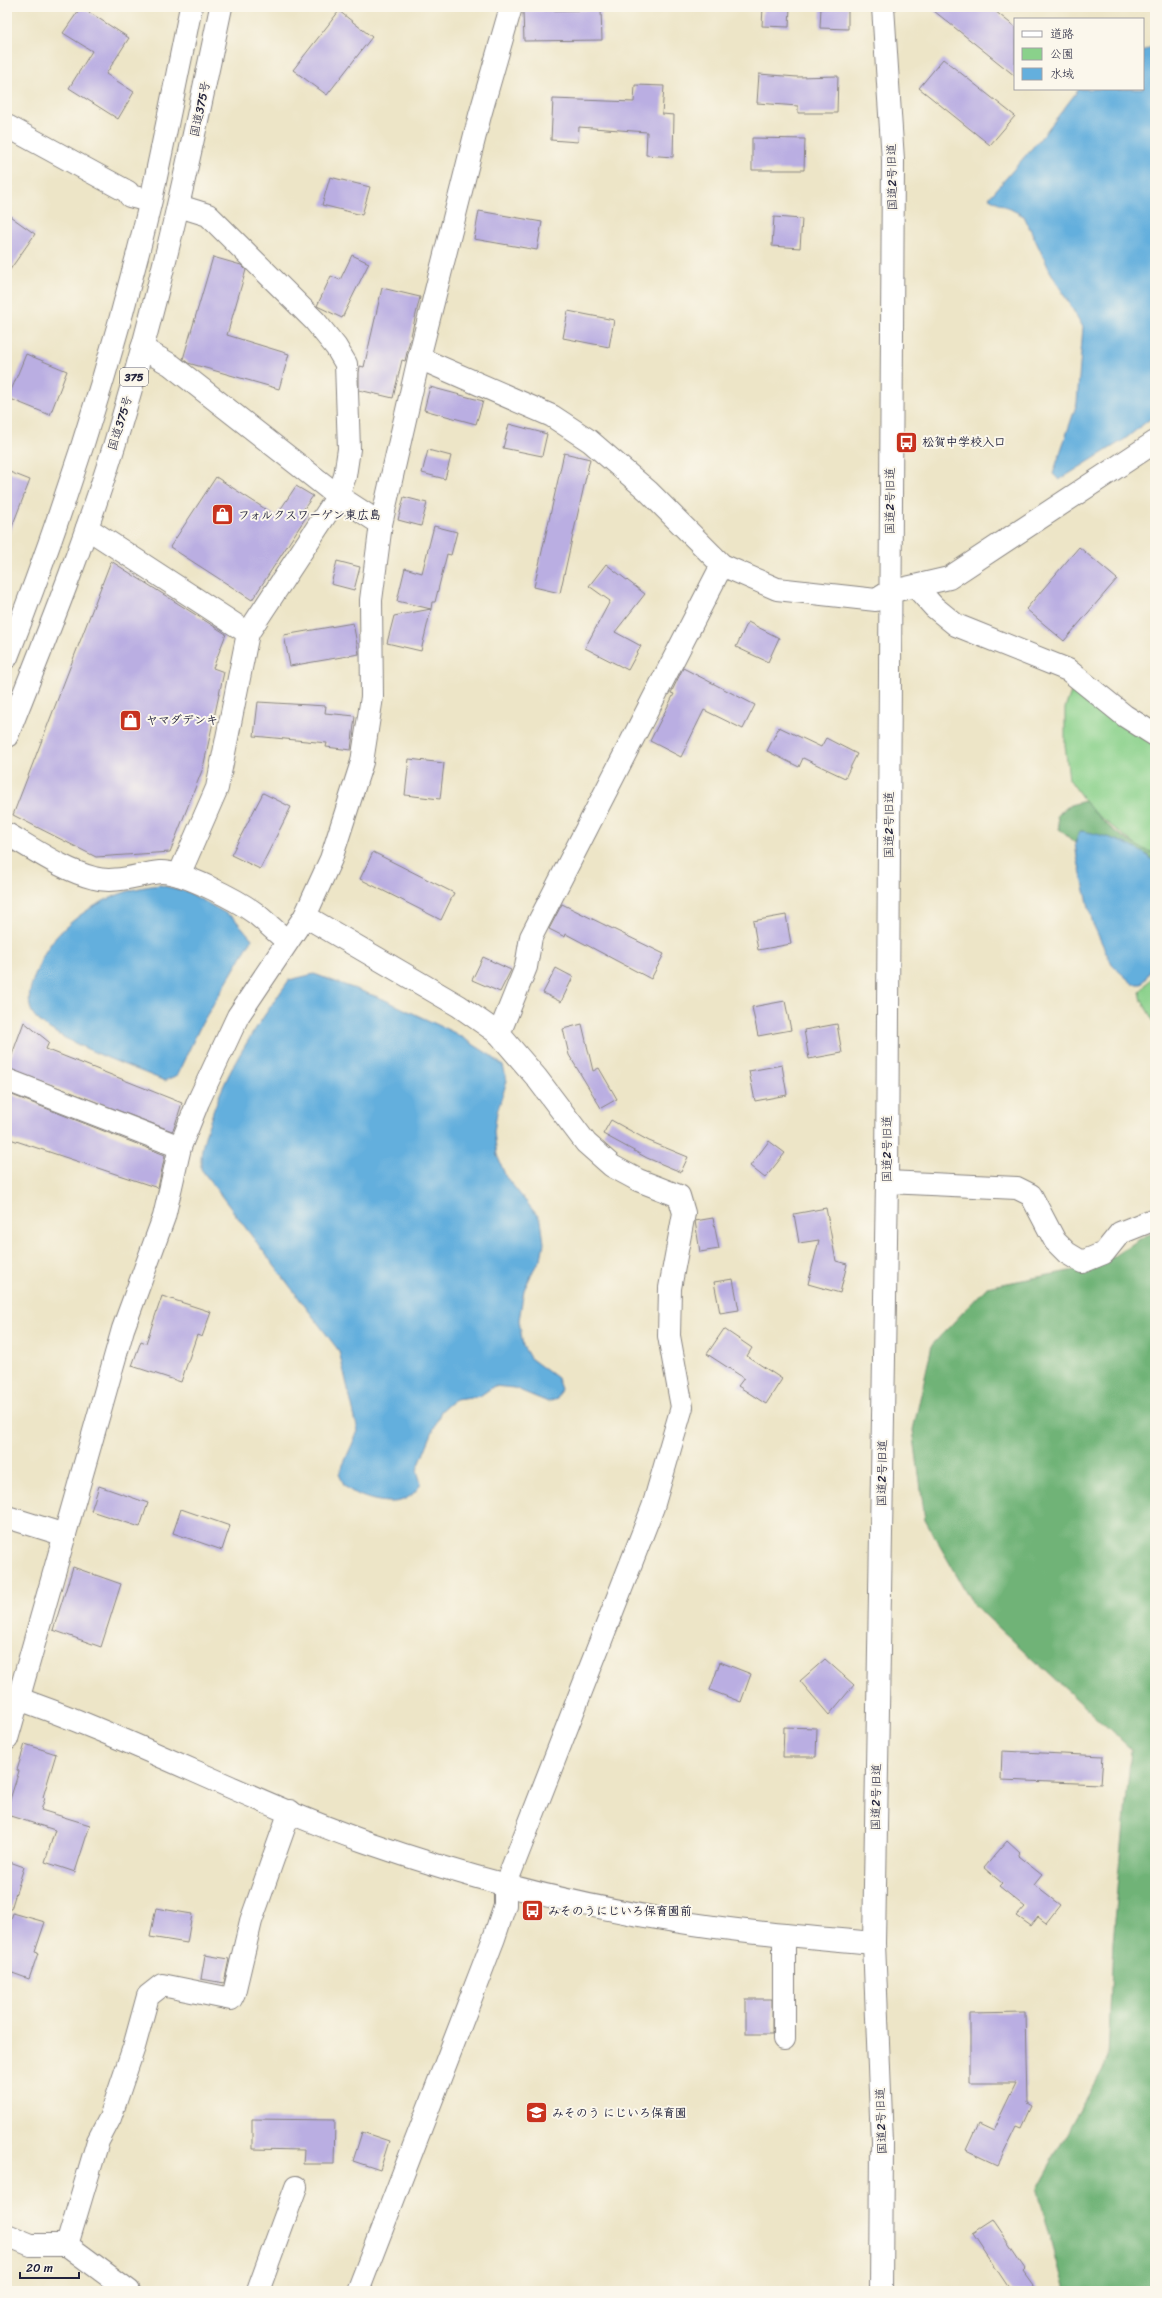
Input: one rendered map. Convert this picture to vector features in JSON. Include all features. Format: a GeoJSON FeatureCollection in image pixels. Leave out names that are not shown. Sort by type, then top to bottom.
{"type":"FeatureCollection","features":[{"type":"Feature","properties":{"kind":"main road","name":"375"},"geometry":{"type":"LineString","coordinates":[[7,657],[40,573],[97,400],[150,201],[191,7]]}},
{"type":"Feature","properties":{"kind":"main road","name":"国道375号"},"geometry":{"type":"LineString","coordinates":[[7,736],[87,528],[121,425],[179,206],[221,7]]}},
{"type":"Feature","properties":{"kind":"main road"},"geometry":{"type":"LineString","coordinates":[[7,1739],[13,1697],[65,1535],[123,1329],[164,1218],[180,1147],[198,1102],[238,1016],[305,916],[331,859],[362,762],[372,698],[371,600],[381,524],[419,358],[480,115],[511,7]]}},
{"type":"Feature","properties":{"kind":"main road","name":"国道2号旧道"},"geometry":{"type":"LineString","coordinates":[[881,2291],[882,2142],[874,1943],[887,1182],[892,160],[884,7]]}},
{"type":"Feature","properties":{"kind":"main road"},"geometry":{"type":"LineString","coordinates":[[7,126],[128,192],[130,196],[150,201]]}},
{"type":"Feature","properties":{"kind":"main road"},"geometry":{"type":"LineString","coordinates":[[179,206],[208,215],[315,321],[336,346],[346,364],[349,449],[345,476],[338,496],[248,633],[217,788],[179,875]]}},
{"type":"Feature","properties":{"kind":"main road"},"geometry":{"type":"LineString","coordinates":[[142,348],[172,365],[338,496],[381,524]]}},
{"type":"Feature","properties":{"kind":"main road"},"geometry":{"type":"LineString","coordinates":[[419,358],[552,416],[590,441],[648,491],[722,565],[777,589],[876,600],[890,592],[949,578],[1153,446]]}},
{"type":"Feature","properties":{"kind":"main road"},"geometry":{"type":"LineString","coordinates":[[87,528],[248,633]]}},
{"type":"Feature","properties":{"kind":"main road"},"geometry":{"type":"LineString","coordinates":[[498,1034],[526,967],[531,938],[722,565]]}},
{"type":"Feature","properties":{"kind":"main road"},"geometry":{"type":"LineString","coordinates":[[916,587],[934,608],[956,625],[1068,670],[1125,716],[1155,735]]}},
{"type":"Feature","properties":{"kind":"main road"},"geometry":{"type":"LineString","coordinates":[[7,834],[74,872],[95,879],[108,880],[162,872],[179,875],[228,897],[254,913],[287,941]]}},
{"type":"Feature","properties":{"kind":"main road"},"geometry":{"type":"LineString","coordinates":[[305,916],[459,1006],[498,1034],[536,1078],[586,1143],[612,1166],[638,1180],[679,1196],[684,1213],[670,1288],[669,1336],[682,1407],[653,1507],[505,1886],[505,1905],[494,1938],[358,2291]]}},
{"type":"Feature","properties":{"kind":"main road"},"geometry":{"type":"LineString","coordinates":[[7,1080],[180,1147]]}},
{"type":"Feature","properties":{"kind":"main road"},"geometry":{"type":"LineString","coordinates":[[887,1182],[1017,1188],[1032,1195],[1055,1241],[1067,1252],[1082,1262],[1104,1253],[1120,1233],[1155,1219]]}},
{"type":"Feature","properties":{"kind":"main road"},"geometry":{"type":"LineString","coordinates":[[7,1517],[65,1535]]}},
{"type":"Feature","properties":{"kind":"main road"},"geometry":{"type":"LineString","coordinates":[[13,1697],[131,1742],[290,1811],[365,1841],[505,1886],[594,1907],[674,1921],[784,1935],[874,1943]]}},
{"type":"Feature","properties":{"kind":"main road"},"geometry":{"type":"LineString","coordinates":[[67,2245],[98,2141],[110,2118],[134,2047],[148,1996],[162,1985],[231,1999],[234,1993],[251,1921],[290,1811]]}},
{"type":"Feature","properties":{"kind":"main road"},"geometry":{"type":"LineString","coordinates":[[784,1935],[784,2039]]}},
{"type":"Feature","properties":{"kind":"main road"},"geometry":{"type":"LineString","coordinates":[[258,2291],[296,2186]]}},
{"type":"Feature","properties":{"kind":"main road"},"geometry":{"type":"LineString","coordinates":[[7,2235],[31,2245],[67,2245],[130,2291]]}},
{"type":"Feature","properties":{"kind":"green space"},"geometry":{"type":"Polygon","coordinates":[[[1074,684],[1155,743],[1155,853],[1142,850],[1091,810],[1069,779],[1065,745],[1065,708],[1074,684]]]}},
{"type":"Feature","properties":{"kind":"green space"},"geometry":{"type":"Polygon","coordinates":[[[1085,801],[1107,825],[1126,840],[1136,846],[1155,853],[1155,862],[1148,855],[1081,831],[1075,843],[1059,829],[1057,815],[1070,805],[1085,801]]]}},
{"type":"Feature","properties":{"kind":"green space"},"geometry":{"type":"Polygon","coordinates":[[[1155,973],[1155,1024],[1142,1001],[1140,992],[1155,973]]]}},
{"type":"Feature","properties":{"kind":"green space"},"geometry":{"type":"Polygon","coordinates":[[[1155,1232],[1155,2291],[1065,2291],[1037,2188],[1108,2058],[1113,1942],[1131,1749],[973,1604],[925,1520],[913,1430],[932,1345],[987,1287],[1100,1265],[1143,1237],[1155,1232]]]}},
{"type":"Feature","properties":{"kind":"water"},"geometry":{"type":"Polygon","coordinates":[[[1155,45],[1155,415],[1125,439],[1059,480],[1053,474],[1077,403],[1083,327],[1050,271],[1024,216],[989,198],[1045,133],[1078,90],[1144,90],[1144,50],[1155,45]]]}},
{"type":"Feature","properties":{"kind":"water"},"geometry":{"type":"Polygon","coordinates":[[[1080,831],[1089,832],[1131,846],[1149,856],[1155,862],[1155,963],[1142,984],[1133,984],[1112,965],[1093,924],[1075,843],[1080,831]]]}},
{"type":"Feature","properties":{"kind":"water"},"geometry":{"type":"Polygon","coordinates":[[[160,885],[186,891],[234,918],[252,939],[201,1025],[177,1075],[165,1081],[94,1052],[56,1033],[42,1023],[33,1014],[29,999],[32,983],[39,964],[47,949],[69,924],[82,914],[112,897],[144,887],[160,885]]]}},
{"type":"Feature","properties":{"kind":"water"},"geometry":{"type":"Polygon","coordinates":[[[314,974],[383,999],[455,1033],[490,1055],[503,1066],[507,1081],[497,1112],[494,1132],[497,1155],[506,1177],[541,1220],[544,1243],[541,1259],[534,1269],[524,1290],[519,1320],[523,1346],[530,1358],[557,1378],[561,1389],[557,1399],[548,1402],[514,1388],[494,1386],[480,1396],[455,1399],[441,1411],[417,1470],[421,1484],[412,1495],[399,1501],[384,1502],[366,1498],[351,1491],[344,1484],[339,1474],[358,1431],[339,1351],[201,1169],[201,1156],[206,1133],[217,1101],[234,1065],[289,980],[314,974]]]}},
{"type":"Feature","properties":{"kind":"building"},"geometry":{"type":"Polygon","coordinates":[[[81,7],[129,38],[106,74],[134,92],[118,119],[69,88],[92,51],[63,33],[81,7]]]}},
{"type":"Feature","properties":{"kind":"building"},"geometry":{"type":"Polygon","coordinates":[[[763,7],[790,7],[789,27],[762,26],[763,7]]]}},
{"type":"Feature","properties":{"kind":"building"},"geometry":{"type":"Polygon","coordinates":[[[821,7],[848,7],[848,29],[820,28],[821,7]]]}},
{"type":"Feature","properties":{"kind":"building"},"geometry":{"type":"Polygon","coordinates":[[[929,7],[990,7],[1014,26],[1014,75],[929,7]]]}},
{"type":"Feature","properties":{"kind":"building"},"geometry":{"type":"Polygon","coordinates":[[[601,10],[602,40],[524,41],[523,11],[601,10]]]}},
{"type":"Feature","properties":{"kind":"building"},"geometry":{"type":"Polygon","coordinates":[[[339,11],[372,37],[327,95],[293,70],[339,11]]]}},
{"type":"Feature","properties":{"kind":"building"},"geometry":{"type":"Polygon","coordinates":[[[943,59],[1015,116],[990,145],[919,88],[943,59]]]}},
{"type":"Feature","properties":{"kind":"building"},"geometry":{"type":"Polygon","coordinates":[[[759,74],[797,77],[838,76],[837,113],[798,113],[798,106],[757,103],[759,74]]]}},
{"type":"Feature","properties":{"kind":"building"},"geometry":{"type":"Polygon","coordinates":[[[635,85],[664,86],[662,114],[674,115],[673,157],[646,155],[647,132],[579,127],[578,142],[551,140],[553,99],[634,102],[635,85]]]}},
{"type":"Feature","properties":{"kind":"building"},"geometry":{"type":"Polygon","coordinates":[[[752,138],[805,139],[804,170],[752,170],[752,138]]]}},
{"type":"Feature","properties":{"kind":"building"},"geometry":{"type":"Polygon","coordinates":[[[330,177],[370,187],[362,215],[322,205],[330,177]]]}},
{"type":"Feature","properties":{"kind":"building"},"geometry":{"type":"Polygon","coordinates":[[[479,211],[542,222],[537,250],[474,239],[479,211]]]}},
{"type":"Feature","properties":{"kind":"building"},"geometry":{"type":"Polygon","coordinates":[[[7,214],[35,234],[7,274],[7,214]]]}},
{"type":"Feature","properties":{"kind":"building"},"geometry":{"type":"Polygon","coordinates":[[[774,217],[802,219],[800,248],[772,246],[774,217]]]}},
{"type":"Feature","properties":{"kind":"building"},"geometry":{"type":"Polygon","coordinates":[[[352,255],[369,263],[342,318],[317,306],[331,276],[340,280],[352,255]]]}},
{"type":"Feature","properties":{"kind":"building"},"geometry":{"type":"Polygon","coordinates":[[[213,257],[241,265],[246,270],[227,335],[289,354],[279,389],[188,363],[183,359],[213,257]]]}},
{"type":"Feature","properties":{"kind":"building"},"geometry":{"type":"Polygon","coordinates":[[[382,288],[420,297],[405,361],[402,360],[393,398],[359,390],[360,366],[364,367],[382,288]]]}},
{"type":"Feature","properties":{"kind":"building"},"geometry":{"type":"Polygon","coordinates":[[[568,311],[614,320],[609,347],[563,338],[568,311]]]}},
{"type":"Feature","properties":{"kind":"building"},"geometry":{"type":"Polygon","coordinates":[[[26,354],[67,371],[50,415],[8,398],[26,354]]]}},
{"type":"Feature","properties":{"kind":"building"},"geometry":{"type":"Polygon","coordinates":[[[430,387],[483,401],[476,424],[424,410],[430,387]]]}},
{"type":"Feature","properties":{"kind":"building"},"geometry":{"type":"Polygon","coordinates":[[[509,424],[547,434],[542,456],[503,448],[509,424]]]}},
{"type":"Feature","properties":{"kind":"building"},"geometry":{"type":"Polygon","coordinates":[[[428,450],[451,456],[445,479],[422,473],[428,450]]]}},
{"type":"Feature","properties":{"kind":"building"},"geometry":{"type":"Polygon","coordinates":[[[564,453],[590,459],[560,593],[534,587],[564,453]]]}},
{"type":"Feature","properties":{"kind":"building"},"geometry":{"type":"Polygon","coordinates":[[[7,471],[30,480],[8,537],[7,537],[7,471]]]}},
{"type":"Feature","properties":{"kind":"building"},"geometry":{"type":"Polygon","coordinates":[[[216,477],[276,516],[296,486],[313,496],[303,510],[308,514],[252,600],[170,547],[216,477]]]}},
{"type":"Feature","properties":{"kind":"building"},"geometry":{"type":"Polygon","coordinates":[[[404,497],[427,503],[421,526],[398,520],[404,497]]]}},
{"type":"Feature","properties":{"kind":"building"},"geometry":{"type":"Polygon","coordinates":[[[434,526],[457,532],[451,555],[447,554],[435,602],[432,602],[431,609],[397,601],[405,568],[422,573],[434,526]]]}},
{"type":"Feature","properties":{"kind":"building"},"geometry":{"type":"Polygon","coordinates":[[[1079,547],[1117,579],[1064,641],[1026,609],[1079,547]]]}},
{"type":"Feature","properties":{"kind":"building","name":"ヤマダデンキ"},"geometry":{"type":"Polygon","coordinates":[[[111,561],[226,634],[213,668],[224,672],[203,768],[170,852],[96,857],[13,815],[111,561]]]}},
{"type":"Feature","properties":{"kind":"building"},"geometry":{"type":"Polygon","coordinates":[[[337,561],[360,567],[354,590],[331,584],[337,561]]]}},
{"type":"Feature","properties":{"kind":"building"},"geometry":{"type":"Polygon","coordinates":[[[606,564],[645,594],[615,632],[641,646],[628,670],[585,648],[610,601],[589,586],[606,564]]]}},
{"type":"Feature","properties":{"kind":"building"},"geometry":{"type":"Polygon","coordinates":[[[431,609],[421,651],[387,643],[394,616],[431,609]]]}},
{"type":"Feature","properties":{"kind":"building"},"geometry":{"type":"Polygon","coordinates":[[[748,622],[779,638],[768,662],[736,647],[748,622]]]}},
{"type":"Feature","properties":{"kind":"building"},"geometry":{"type":"Polygon","coordinates":[[[353,623],[359,654],[290,666],[284,635],[353,623]]]}},
{"type":"Feature","properties":{"kind":"building"},"geometry":{"type":"Polygon","coordinates":[[[683,668],[755,705],[743,729],[704,710],[681,757],[650,741],[674,694],[671,693],[683,668]]]}},
{"type":"Feature","properties":{"kind":"building"},"geometry":{"type":"Polygon","coordinates":[[[258,702],[326,706],[325,713],[355,716],[351,750],[326,747],[327,743],[254,736],[258,702]]]}},
{"type":"Feature","properties":{"kind":"building"},"geometry":{"type":"Polygon","coordinates":[[[779,727],[821,747],[826,738],[857,754],[845,778],[803,758],[799,767],[767,751],[779,727]]]}},
{"type":"Feature","properties":{"kind":"building"},"geometry":{"type":"Polygon","coordinates":[[[409,759],[444,763],[440,799],[405,795],[409,759]]]}},
{"type":"Feature","properties":{"kind":"building"},"geometry":{"type":"Polygon","coordinates":[[[263,793],[291,807],[260,869],[231,855],[263,793]]]}},
{"type":"Feature","properties":{"kind":"building"},"geometry":{"type":"Polygon","coordinates":[[[373,852],[454,893],[441,920],[360,879],[373,852]]]}},
{"type":"Feature","properties":{"kind":"building"},"geometry":{"type":"Polygon","coordinates":[[[562,904],[664,954],[651,979],[566,934],[565,937],[549,929],[562,904]]]}},
{"type":"Feature","properties":{"kind":"building"},"geometry":{"type":"Polygon","coordinates":[[[786,915],[791,944],[758,950],[753,921],[786,915]]]}},
{"type":"Feature","properties":{"kind":"building"},"geometry":{"type":"Polygon","coordinates":[[[483,957],[511,970],[500,992],[472,980],[483,957]]]}},
{"type":"Feature","properties":{"kind":"building"},"geometry":{"type":"Polygon","coordinates":[[[556,968],[573,977],[561,1002],[543,993],[556,968]]]}},
{"type":"Feature","properties":{"kind":"building"},"geometry":{"type":"Polygon","coordinates":[[[785,1001],[791,1030],[758,1036],[752,1007],[785,1001]]]}},
{"type":"Feature","properties":{"kind":"building"},"geometry":{"type":"Polygon","coordinates":[[[24,1022],[49,1042],[46,1049],[182,1103],[172,1131],[7,1068],[24,1022]]]}},
{"type":"Feature","properties":{"kind":"building"},"geometry":{"type":"Polygon","coordinates":[[[582,1024],[593,1071],[599,1068],[617,1099],[601,1108],[569,1055],[563,1029],[582,1024]]]}},
{"type":"Feature","properties":{"kind":"building"},"geometry":{"type":"Polygon","coordinates":[[[837,1024],[842,1053],[809,1059],[804,1030],[837,1024]]]}},
{"type":"Feature","properties":{"kind":"building"},"geometry":{"type":"Polygon","coordinates":[[[782,1065],[787,1095],[755,1101],[749,1071],[782,1065]]]}},
{"type":"Feature","properties":{"kind":"building"},"geometry":{"type":"Polygon","coordinates":[[[7,1093],[165,1155],[158,1188],[7,1138],[7,1093]]]}},
{"type":"Feature","properties":{"kind":"building"},"geometry":{"type":"Polygon","coordinates":[[[611,1120],[649,1141],[688,1157],[681,1172],[647,1158],[603,1134],[611,1120]]]}},
{"type":"Feature","properties":{"kind":"building"},"geometry":{"type":"Polygon","coordinates":[[[769,1141],[785,1153],[765,1178],[750,1166],[769,1141]]]}},
{"type":"Feature","properties":{"kind":"building"},"geometry":{"type":"Polygon","coordinates":[[[826,1208],[836,1261],[847,1264],[840,1293],[808,1284],[819,1240],[799,1243],[794,1214],[826,1208]]]}},
{"type":"Feature","properties":{"kind":"building"},"geometry":{"type":"Polygon","coordinates":[[[713,1218],[719,1249],[700,1252],[695,1221],[713,1218]]]}},
{"type":"Feature","properties":{"kind":"building"},"geometry":{"type":"Polygon","coordinates":[[[733,1279],[739,1310],[720,1313],[714,1282],[733,1279]]]}},
{"type":"Feature","properties":{"kind":"building"},"geometry":{"type":"Polygon","coordinates":[[[162,1296],[211,1312],[202,1337],[197,1335],[181,1382],[132,1366],[141,1341],[146,1343],[162,1296]]]}},
{"type":"Feature","properties":{"kind":"building"},"geometry":{"type":"Polygon","coordinates":[[[724,1329],[752,1348],[747,1356],[782,1379],[766,1404],[738,1386],[744,1378],[707,1354],[724,1329]]]}},
{"type":"Feature","properties":{"kind":"building"},"geometry":{"type":"Polygon","coordinates":[[[99,1486],[148,1503],[140,1527],[91,1511],[99,1486]]]}},
{"type":"Feature","properties":{"kind":"building"},"geometry":{"type":"Polygon","coordinates":[[[181,1509],[230,1526],[222,1550],[173,1533],[181,1509]]]}},
{"type":"Feature","properties":{"kind":"building"},"geometry":{"type":"Polygon","coordinates":[[[73,1567],[121,1584],[101,1647],[53,1630],[73,1567]]]}},
{"type":"Feature","properties":{"kind":"building"},"geometry":{"type":"Polygon","coordinates":[[[825,1659],[854,1685],[829,1715],[800,1681],[825,1659]]]}},
{"type":"Feature","properties":{"kind":"building"},"geometry":{"type":"Polygon","coordinates":[[[720,1662],[751,1674],[741,1702],[710,1690],[720,1662]]]}},
{"type":"Feature","properties":{"kind":"building"},"geometry":{"type":"Polygon","coordinates":[[[784,1727],[817,1728],[816,1757],[783,1757],[784,1727]]]}},
{"type":"Feature","properties":{"kind":"building"},"geometry":{"type":"Polygon","coordinates":[[[25,1744],[56,1754],[43,1797],[45,1798],[41,1810],[90,1825],[75,1872],[45,1862],[55,1830],[7,1815],[7,1809],[19,1771],[17,1770],[25,1744]]]}},
{"type":"Feature","properties":{"kind":"building"},"geometry":{"type":"Polygon","coordinates":[[[1002,1751],[1103,1756],[1101,1784],[1001,1780],[1002,1751]]]}},
{"type":"Feature","properties":{"kind":"building"},"geometry":{"type":"Polygon","coordinates":[[[1007,1841],[1020,1853],[1018,1856],[1042,1875],[1034,1885],[1060,1905],[1046,1923],[1038,1917],[1031,1926],[1017,1916],[1025,1907],[999,1886],[1002,1883],[984,1868],[1007,1841]]]}},
{"type":"Feature","properties":{"kind":"building"},"geometry":{"type":"Polygon","coordinates":[[[7,1861],[24,1867],[11,1909],[7,1909],[7,1861]]]}},
{"type":"Feature","properties":{"kind":"building"},"geometry":{"type":"Polygon","coordinates":[[[156,1908],[192,1914],[187,1943],[150,1937],[156,1908]]]}},
{"type":"Feature","properties":{"kind":"building"},"geometry":{"type":"Polygon","coordinates":[[[13,1913],[45,1922],[35,1952],[38,1953],[29,1979],[7,1971],[7,1932],[13,1913]]]}},
{"type":"Feature","properties":{"kind":"building"},"geometry":{"type":"Polygon","coordinates":[[[205,1955],[229,1959],[224,1983],[201,1979],[205,1955]]]}},
{"type":"Feature","properties":{"kind":"building"},"geometry":{"type":"Polygon","coordinates":[[[746,1999],[772,1999],[772,2034],[746,2034],[746,1999]]]}},
{"type":"Feature","properties":{"kind":"building"},"geometry":{"type":"Polygon","coordinates":[[[1025,2012],[1027,2103],[1032,2106],[1022,2128],[1017,2126],[998,2165],[966,2150],[978,2124],[993,2131],[1016,2083],[970,2083],[970,2013],[1025,2012]]]}},
{"type":"Feature","properties":{"kind":"building"},"geometry":{"type":"Polygon","coordinates":[[[252,2119],[335,2120],[334,2164],[303,2164],[304,2150],[252,2149],[252,2119]]]}},
{"type":"Feature","properties":{"kind":"building"},"geometry":{"type":"Polygon","coordinates":[[[362,2132],[389,2141],[380,2170],[353,2161],[362,2132]]]}},
{"type":"Feature","properties":{"kind":"building"},"geometry":{"type":"Polygon","coordinates":[[[993,2221],[1025,2268],[1023,2270],[1038,2291],[1011,2291],[973,2234],[993,2221]]]}},
{"type":"Feature","properties":{"kind":"place","name":"松賀中学校入口"},"geometry":{"type":"Point","coordinates":[907,442]}},
{"type":"Feature","properties":{"kind":"place","name":"フォルクスワーゲン東広島"},"geometry":{"type":"Point","coordinates":[222,515]}},
{"type":"Feature","properties":{"kind":"place","name":"ヤマダデンキ"},"geometry":{"type":"Point","coordinates":[131,720]}},
{"type":"Feature","properties":{"kind":"place","name":"みそのうにじいろ保育園前"},"geometry":{"type":"Point","coordinates":[533,1911]}},
{"type":"Feature","properties":{"kind":"place","name":"みそのう にじいろ保育園"},"geometry":{"type":"Point","coordinates":[537,2113]}}]}
